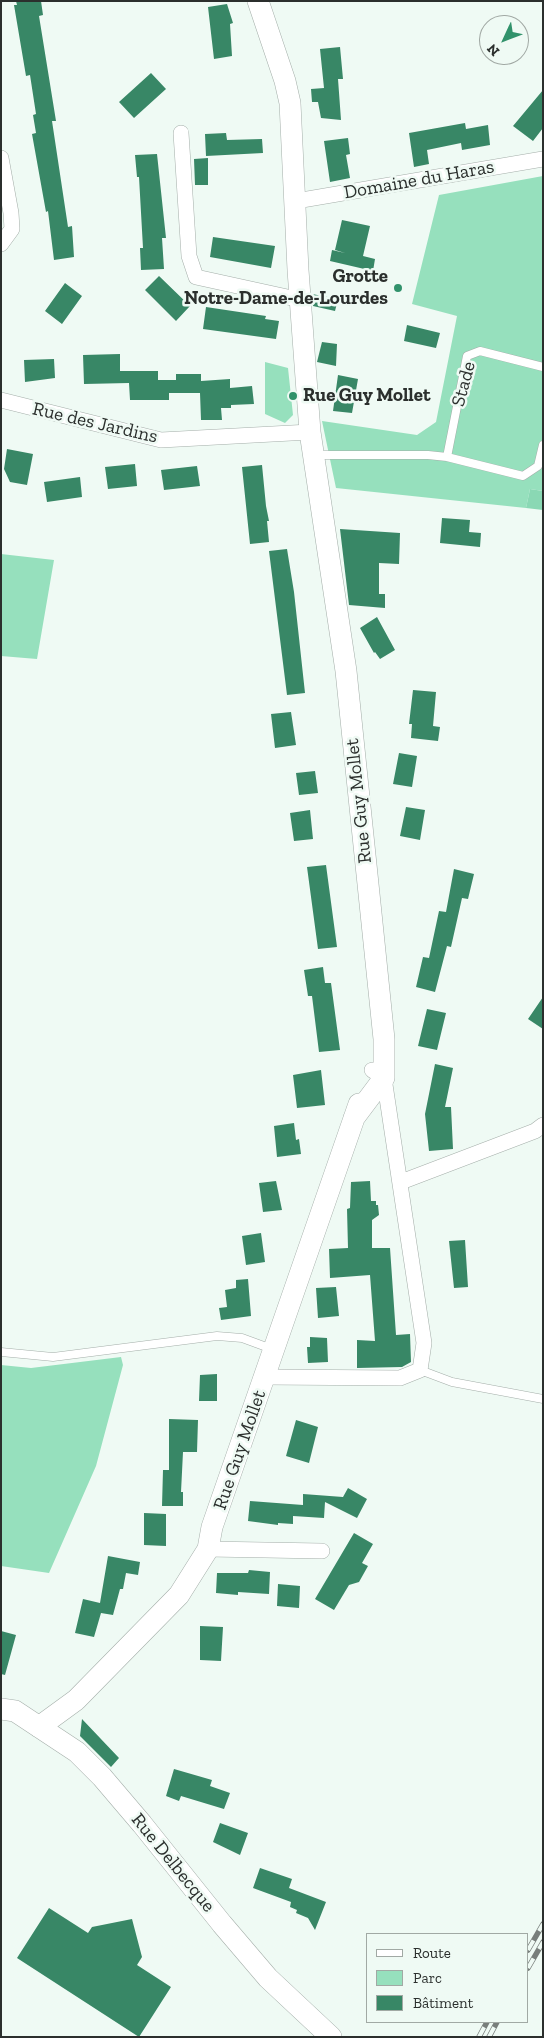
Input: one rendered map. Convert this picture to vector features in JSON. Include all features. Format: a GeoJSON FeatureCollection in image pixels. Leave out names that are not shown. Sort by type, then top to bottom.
{"type":"FeatureCollection","features":[{"type":"Feature","properties":{"kind":"street","name":"Rue Guy Mollet"},"geometry":{"type":"LineString","coordinates":[[39,1727],[76,1700],[179,1594],[208,1549],[212,1527],[354,1118],[378,1074],[384,1039],[346,671],[310,432],[290,103],[285,81],[258,1]]}},
{"type":"Feature","properties":{"kind":"street"},"geometry":{"type":"LineString","coordinates":[[181,133],[189,256],[196,277],[301,300]]}},
{"type":"Feature","properties":{"kind":"street"},"geometry":{"type":"LineString","coordinates":[[1,158],[12,229],[1,244]]}},
{"type":"Feature","properties":{"kind":"street","name":"Domaine du Haras"},"geometry":{"type":"LineString","coordinates":[[296,201],[543,159]]}},
{"type":"Feature","properties":{"kind":"street","name":"Rue des Jardins"},"geometry":{"type":"LineString","coordinates":[[1,400],[161,440],[310,432]]}},
{"type":"Feature","properties":{"kind":"street"},"geometry":{"type":"LineString","coordinates":[[265,1377],[400,1378],[420,1370],[424,1342],[401,1182],[378,1074]]}},
{"type":"Feature","properties":{"kind":"street"},"geometry":{"type":"LineString","coordinates":[[401,1182],[535,1132],[543,1125]]}},
{"type":"Feature","properties":{"kind":"street"},"geometry":{"type":"LineString","coordinates":[[208,1549],[322,1551]]}},
{"type":"Feature","properties":{"kind":"street","name":"Rue Delbecque"},"geometry":{"type":"LineString","coordinates":[[1,1709],[15,1711],[77,1752],[102,1777],[142,1824],[268,1978],[331,2037]]}},
{"type":"Feature","properties":{"kind":"lane","name":"Stade"},"geometry":{"type":"LineString","coordinates":[[447,457],[467,356],[480,351],[543,367]]}},
{"type":"Feature","properties":{"kind":"lane"},"geometry":{"type":"LineString","coordinates":[[313,455],[428,455],[447,457],[523,476],[538,466],[543,446]]}},
{"type":"Feature","properties":{"kind":"lane"},"geometry":{"type":"LineString","coordinates":[[1,1352],[53,1358],[217,1336],[242,1338],[274,1349]]}},
{"type":"Feature","properties":{"kind":"lane"},"geometry":{"type":"LineString","coordinates":[[420,1370],[452,1382],[543,1400]]}},
{"type":"Feature","properties":{"kind":"green space"},"geometry":{"type":"Polygon","coordinates":[[[543,176],[543,491],[530,489],[526,508],[336,488],[322,421],[417,435],[436,422],[457,316],[412,304],[439,195],[543,176]]]}},
{"type":"Feature","properties":{"kind":"green space"},"geometry":{"type":"Polygon","coordinates":[[[265,362],[288,368],[293,415],[285,423],[265,414],[265,362]]]}},
{"type":"Feature","properties":{"kind":"green space"},"geometry":{"type":"Polygon","coordinates":[[[530,489],[543,491],[543,510],[526,508],[530,489]]]}},
{"type":"Feature","properties":{"kind":"green space"},"geometry":{"type":"Polygon","coordinates":[[[1,554],[54,560],[37,659],[1,656],[1,554]]]}},
{"type":"Feature","properties":{"kind":"green space"},"geometry":{"type":"Polygon","coordinates":[[[121,1357],[123,1365],[96,1466],[49,1573],[1,1566],[1,1365],[31,1368],[121,1357]]]}},
{"type":"Feature","properties":{"kind":"building"},"geometry":{"type":"Polygon","coordinates":[[[16,1],[41,1],[43,15],[39,16],[56,121],[52,121],[68,227],[72,226],[74,257],[54,260],[48,211],[46,212],[32,134],[36,133],[33,115],[36,114],[30,75],[26,76],[14,5],[17,5],[16,1]]]}},
{"type":"Feature","properties":{"kind":"building"},"geometry":{"type":"Polygon","coordinates":[[[227,4],[233,23],[230,24],[232,56],[214,59],[208,7],[227,4]]]}},
{"type":"Feature","properties":{"kind":"building"},"geometry":{"type":"Polygon","coordinates":[[[340,47],[343,79],[338,79],[341,120],[321,118],[318,102],[312,102],[311,89],[324,88],[320,49],[340,47]]]}},
{"type":"Feature","properties":{"kind":"building"},"geometry":{"type":"Polygon","coordinates":[[[151,73],[166,89],[134,118],[119,102],[151,73]]]}},
{"type":"Feature","properties":{"kind":"building"},"geometry":{"type":"Polygon","coordinates":[[[543,90],[543,128],[533,141],[513,126],[543,90]]]}},
{"type":"Feature","properties":{"kind":"building"},"geometry":{"type":"Polygon","coordinates":[[[465,123],[466,129],[488,125],[490,145],[462,150],[461,143],[427,150],[429,164],[414,167],[409,133],[465,123]]]}},
{"type":"Feature","properties":{"kind":"building"},"geometry":{"type":"Polygon","coordinates":[[[226,133],[227,140],[262,139],[263,153],[206,156],[205,134],[226,133]]]}},
{"type":"Feature","properties":{"kind":"building"},"geometry":{"type":"Polygon","coordinates":[[[348,138],[350,154],[346,155],[350,178],[330,182],[324,141],[348,138]]]}},
{"type":"Feature","properties":{"kind":"building"},"geometry":{"type":"Polygon","coordinates":[[[157,154],[166,238],[162,238],[164,269],[141,270],[140,248],[143,248],[139,177],[137,177],[135,155],[157,154]]]}},
{"type":"Feature","properties":{"kind":"building"},"geometry":{"type":"Polygon","coordinates":[[[208,158],[208,185],[195,185],[194,159],[208,158]]]}},
{"type":"Feature","properties":{"kind":"building"},"geometry":{"type":"Polygon","coordinates":[[[342,220],[370,226],[363,256],[375,259],[373,271],[330,261],[332,250],[345,253],[335,250],[342,220]]]}},
{"type":"Feature","properties":{"kind":"building"},"geometry":{"type":"Polygon","coordinates":[[[213,237],[275,246],[271,268],[210,257],[213,237]]]}},
{"type":"Feature","properties":{"kind":"building"},"geometry":{"type":"Polygon","coordinates":[[[159,276],[190,306],[176,321],[145,290],[159,276]]]}},
{"type":"Feature","properties":{"kind":"building"},"geometry":{"type":"Polygon","coordinates":[[[65,283],[82,296],[62,324],[45,311],[65,283]]]}},
{"type":"Feature","properties":{"kind":"building"},"geometry":{"type":"Polygon","coordinates":[[[312,294],[338,299],[335,311],[313,306],[312,294]]]}},
{"type":"Feature","properties":{"kind":"building"},"geometry":{"type":"Polygon","coordinates":[[[206,307],[266,316],[265,319],[279,321],[276,339],[203,329],[206,307]]]}},
{"type":"Feature","properties":{"kind":"building"},"geometry":{"type":"Polygon","coordinates":[[[407,325],[440,333],[436,348],[404,341],[407,325]]]}},
{"type":"Feature","properties":{"kind":"building"},"geometry":{"type":"Polygon","coordinates":[[[322,342],[337,344],[336,366],[317,362],[322,342]]]}},
{"type":"Feature","properties":{"kind":"building"},"geometry":{"type":"Polygon","coordinates":[[[120,354],[120,371],[158,371],[158,380],[176,380],[176,374],[201,374],[201,381],[230,379],[230,388],[252,386],[254,404],[231,405],[231,408],[221,408],[222,420],[201,420],[200,393],[169,393],[169,400],[130,400],[129,383],[84,384],[83,355],[120,354]]]}},
{"type":"Feature","properties":{"kind":"building"},"geometry":{"type":"Polygon","coordinates":[[[54,359],[55,378],[25,382],[24,360],[54,359]]]}},
{"type":"Feature","properties":{"kind":"building"},"geometry":{"type":"Polygon","coordinates":[[[338,375],[358,379],[352,413],[333,411],[338,375]]]}},
{"type":"Feature","properties":{"kind":"building"},"geometry":{"type":"Polygon","coordinates":[[[7,449],[33,454],[27,485],[10,482],[4,469],[7,449]]]}},
{"type":"Feature","properties":{"kind":"building"},"geometry":{"type":"Polygon","coordinates":[[[135,464],[137,486],[108,489],[105,467],[135,464]]]}},
{"type":"Feature","properties":{"kind":"building"},"geometry":{"type":"Polygon","coordinates":[[[262,465],[269,521],[267,521],[269,542],[250,544],[242,467],[262,465]]]}},
{"type":"Feature","properties":{"kind":"building"},"geometry":{"type":"Polygon","coordinates":[[[197,466],[200,486],[164,490],[161,470],[197,466]]]}},
{"type":"Feature","properties":{"kind":"building"},"geometry":{"type":"Polygon","coordinates":[[[80,477],[82,497],[47,502],[44,482],[80,477]]]}},
{"type":"Feature","properties":{"kind":"building"},"geometry":{"type":"Polygon","coordinates":[[[442,518],[470,520],[469,532],[481,533],[480,547],[440,543],[442,518]]]}},
{"type":"Feature","properties":{"kind":"building"},"geometry":{"type":"Polygon","coordinates":[[[340,529],[400,533],[399,564],[379,563],[379,594],[385,594],[385,608],[349,605],[340,529]]]}},
{"type":"Feature","properties":{"kind":"building"},"geometry":{"type":"Polygon","coordinates":[[[287,549],[294,592],[305,693],[287,695],[269,551],[287,549]]]}},
{"type":"Feature","properties":{"kind":"building"},"geometry":{"type":"Polygon","coordinates":[[[377,617],[395,650],[380,659],[374,653],[360,628],[377,617]]]}},
{"type":"Feature","properties":{"kind":"building"},"geometry":{"type":"Polygon","coordinates":[[[413,690],[436,692],[433,726],[440,727],[438,741],[411,738],[412,724],[409,724],[413,690]]]}},
{"type":"Feature","properties":{"kind":"building"},"geometry":{"type":"Polygon","coordinates":[[[291,712],[296,745],[275,748],[271,714],[291,712]]]}},
{"type":"Feature","properties":{"kind":"building"},"geometry":{"type":"Polygon","coordinates":[[[399,753],[417,756],[412,787],[393,784],[399,753]]]}},
{"type":"Feature","properties":{"kind":"building"},"geometry":{"type":"Polygon","coordinates":[[[315,771],[318,793],[299,795],[296,773],[315,771]]]}},
{"type":"Feature","properties":{"kind":"building"},"geometry":{"type":"Polygon","coordinates":[[[406,807],[425,810],[420,840],[400,836],[406,807]]]}},
{"type":"Feature","properties":{"kind":"building"},"geometry":{"type":"Polygon","coordinates":[[[310,810],[313,839],[294,841],[290,813],[310,810]]]}},
{"type":"Feature","properties":{"kind":"building"},"geometry":{"type":"Polygon","coordinates":[[[326,865],[337,947],[318,949],[307,867],[326,865]]]}},
{"type":"Feature","properties":{"kind":"building"},"geometry":{"type":"Polygon","coordinates":[[[454,869],[474,874],[468,899],[462,898],[451,947],[447,946],[435,992],[416,987],[423,957],[429,958],[439,911],[446,912],[454,869]]]}},
{"type":"Feature","properties":{"kind":"building"},"geometry":{"type":"Polygon","coordinates":[[[323,967],[325,983],[331,983],[340,1050],[319,1052],[312,996],[308,996],[304,970],[323,967]]]}},
{"type":"Feature","properties":{"kind":"building"},"geometry":{"type":"Polygon","coordinates":[[[543,997],[543,1029],[528,1019],[543,997]]]}},
{"type":"Feature","properties":{"kind":"building"},"geometry":{"type":"Polygon","coordinates":[[[427,1009],[446,1013],[437,1050],[418,1046],[427,1009]]]}},
{"type":"Feature","properties":{"kind":"building"},"geometry":{"type":"Polygon","coordinates":[[[435,1064],[453,1068],[445,1107],[451,1107],[453,1149],[429,1151],[425,1114],[435,1064]]]}},
{"type":"Feature","properties":{"kind":"building"},"geometry":{"type":"Polygon","coordinates":[[[321,1070],[325,1105],[297,1108],[293,1075],[321,1070]]]}},
{"type":"Feature","properties":{"kind":"building"},"geometry":{"type":"Polygon","coordinates":[[[294,1123],[296,1140],[299,1139],[301,1154],[277,1157],[274,1126],[294,1123]]]}},
{"type":"Feature","properties":{"kind":"building"},"geometry":{"type":"Polygon","coordinates":[[[276,1181],[282,1210],[263,1212],[259,1183],[276,1181]]]}},
{"type":"Feature","properties":{"kind":"building"},"geometry":{"type":"Polygon","coordinates":[[[370,1181],[371,1201],[376,1201],[379,1215],[372,1220],[372,1248],[390,1248],[396,1335],[410,1334],[411,1362],[402,1367],[357,1368],[357,1340],[375,1341],[370,1275],[330,1278],[329,1249],[348,1248],[347,1209],[350,1208],[351,1182],[370,1181]]]}},
{"type":"Feature","properties":{"kind":"building"},"geometry":{"type":"Polygon","coordinates":[[[261,1233],[265,1262],[246,1265],[242,1236],[261,1233]]]}},
{"type":"Feature","properties":{"kind":"building"},"geometry":{"type":"Polygon","coordinates":[[[465,1240],[468,1287],[454,1288],[449,1241],[465,1240]]]}},
{"type":"Feature","properties":{"kind":"building"},"geometry":{"type":"Polygon","coordinates":[[[248,1279],[251,1316],[221,1320],[219,1308],[227,1307],[225,1290],[236,1288],[236,1280],[248,1279]]]}},
{"type":"Feature","properties":{"kind":"building"},"geometry":{"type":"Polygon","coordinates":[[[336,1287],[339,1316],[318,1318],[316,1288],[336,1287]]]}},
{"type":"Feature","properties":{"kind":"building"},"geometry":{"type":"Polygon","coordinates":[[[310,1337],[327,1338],[328,1362],[308,1363],[307,1347],[310,1347],[310,1337]]]}},
{"type":"Feature","properties":{"kind":"building"},"geometry":{"type":"Polygon","coordinates":[[[217,1374],[217,1401],[199,1401],[200,1375],[217,1374]]]}},
{"type":"Feature","properties":{"kind":"building"},"geometry":{"type":"Polygon","coordinates":[[[169,1419],[198,1420],[197,1452],[183,1452],[181,1492],[183,1492],[183,1506],[162,1506],[163,1470],[169,1470],[169,1419]]]}},
{"type":"Feature","properties":{"kind":"building"},"geometry":{"type":"Polygon","coordinates":[[[296,1420],[318,1427],[309,1463],[286,1456],[296,1420]]]}},
{"type":"Feature","properties":{"kind":"building"},"geometry":{"type":"Polygon","coordinates":[[[348,1488],[367,1499],[357,1518],[325,1502],[324,1518],[293,1516],[293,1524],[278,1523],[278,1525],[248,1521],[250,1501],[303,1505],[303,1494],[343,1497],[348,1488]]]}},
{"type":"Feature","properties":{"kind":"building"},"geometry":{"type":"Polygon","coordinates":[[[144,1513],[166,1514],[166,1546],[144,1545],[144,1513]]]}},
{"type":"Feature","properties":{"kind":"building"},"geometry":{"type":"Polygon","coordinates":[[[354,1533],[373,1544],[362,1563],[368,1566],[359,1582],[349,1585],[334,1610],[315,1599],[354,1533]]]}},
{"type":"Feature","properties":{"kind":"building"},"geometry":{"type":"Polygon","coordinates":[[[108,1556],[140,1562],[138,1575],[126,1573],[123,1589],[120,1589],[113,1615],[101,1613],[94,1637],[75,1633],[83,1599],[100,1603],[108,1556]]]}},
{"type":"Feature","properties":{"kind":"building"},"geometry":{"type":"Polygon","coordinates":[[[249,1570],[270,1572],[269,1594],[238,1592],[238,1595],[216,1593],[217,1573],[248,1573],[249,1570]]]}},
{"type":"Feature","properties":{"kind":"building"},"geometry":{"type":"Polygon","coordinates":[[[278,1584],[300,1586],[299,1608],[277,1606],[278,1584]]]}},
{"type":"Feature","properties":{"kind":"building"},"geometry":{"type":"Polygon","coordinates":[[[200,1626],[223,1627],[221,1661],[200,1660],[200,1626]]]}},
{"type":"Feature","properties":{"kind":"building"},"geometry":{"type":"Polygon","coordinates":[[[1,1631],[16,1635],[5,1675],[1,1674],[1,1631]]]}},
{"type":"Feature","properties":{"kind":"building"},"geometry":{"type":"Polygon","coordinates":[[[82,1719],[119,1758],[111,1767],[80,1736],[82,1719]]]}},
{"type":"Feature","properties":{"kind":"building"},"geometry":{"type":"Polygon","coordinates":[[[174,1769],[212,1780],[210,1786],[230,1793],[224,1809],[181,1796],[179,1801],[166,1796],[174,1769]]]}},
{"type":"Feature","properties":{"kind":"building"},"geometry":{"type":"Polygon","coordinates":[[[220,1823],[248,1833],[240,1855],[213,1842],[220,1823]]]}},
{"type":"Feature","properties":{"kind":"building"},"geometry":{"type":"Polygon","coordinates":[[[260,1868],[292,1879],[289,1888],[326,1902],[315,1930],[308,1918],[296,1913],[297,1910],[290,1907],[291,1902],[253,1888],[260,1868]]]}},
{"type":"Feature","properties":{"kind":"building"},"geometry":{"type":"Polygon","coordinates":[[[49,1908],[88,1933],[92,1927],[132,1919],[142,1957],[137,1965],[171,1987],[139,2037],[17,1958],[49,1908]]]}},
{"type":"Feature","properties":{"kind":"railway"},"geometry":{"type":"LineString","coordinates":[[529,1948],[543,1924]]}},
{"type":"Feature","properties":{"kind":"railway"},"geometry":{"type":"LineString","coordinates":[[529,1966],[543,1942]]}},
{"type":"Feature","properties":{"kind":"railway"},"geometry":{"type":"LineString","coordinates":[[479,2037],[486,2023]]}},
{"type":"Feature","properties":{"kind":"railway"},"geometry":{"type":"LineString","coordinates":[[489,2037],[496,2023]]}},
{"type":"Feature","properties":{"kind":"place","name":"Grotte Notre-Dame-de-Lourdes"},"geometry":{"type":"Point","coordinates":[398,288]}},
{"type":"Feature","properties":{"kind":"place","name":"Rue Guy Mollet"},"geometry":{"type":"Point","coordinates":[293,396]}}]}
